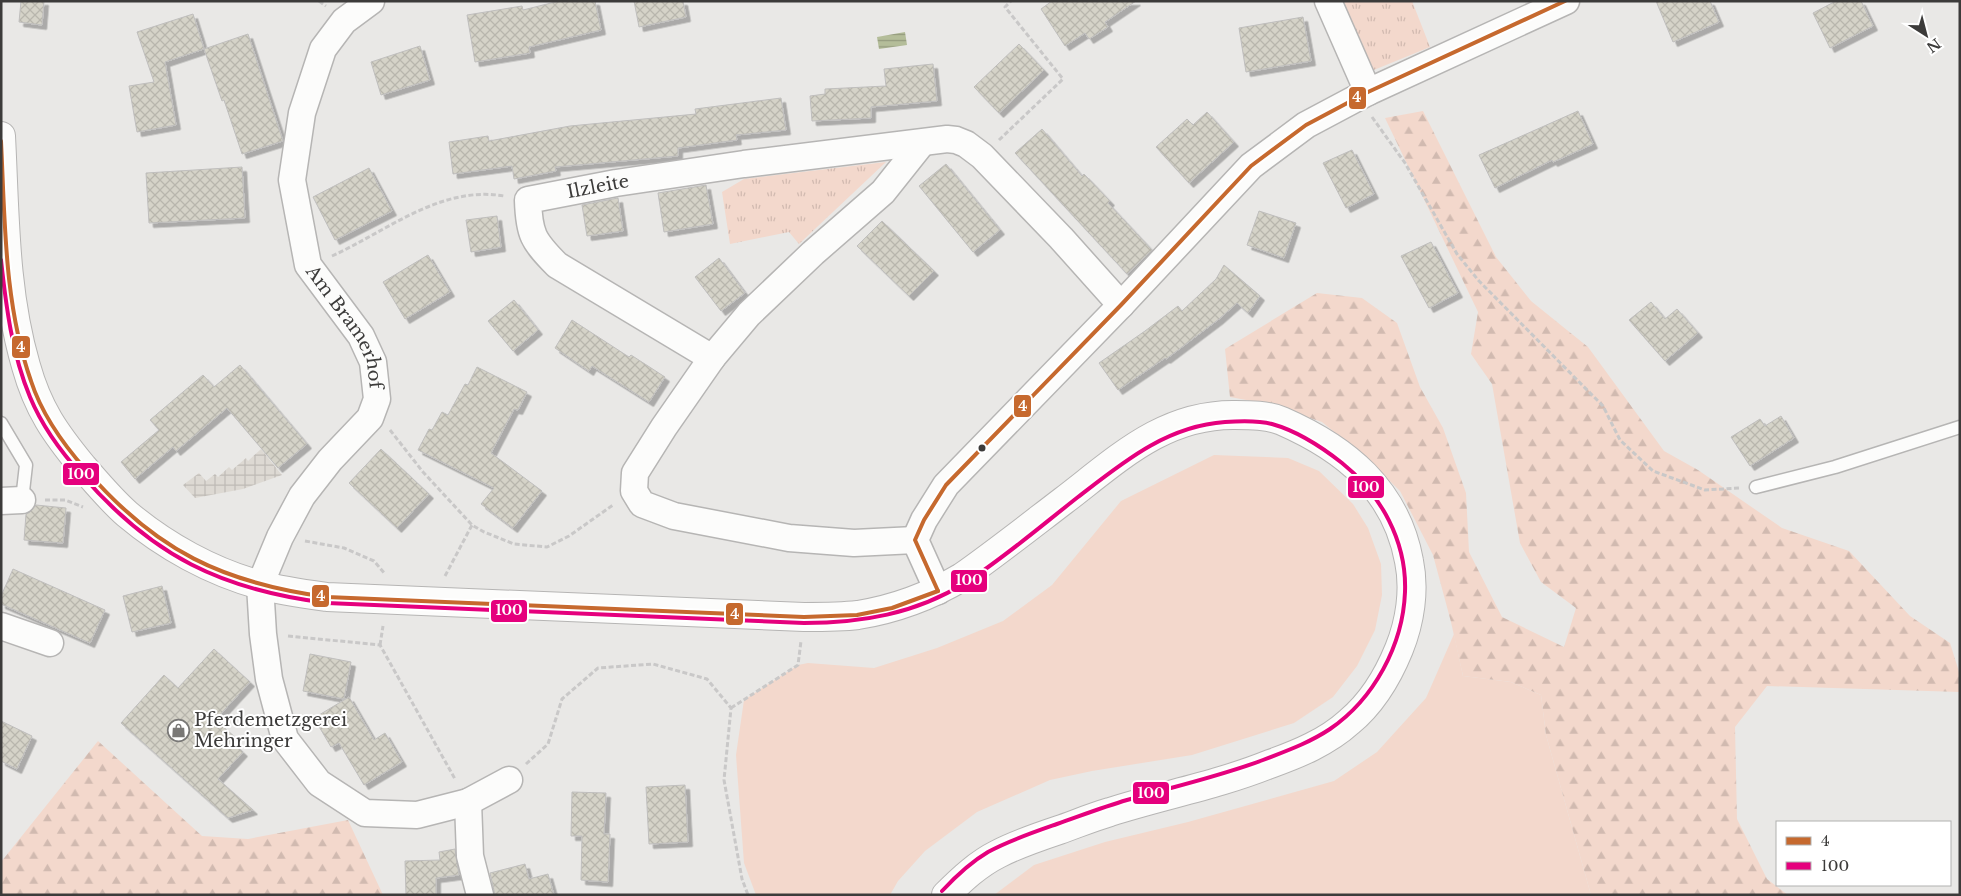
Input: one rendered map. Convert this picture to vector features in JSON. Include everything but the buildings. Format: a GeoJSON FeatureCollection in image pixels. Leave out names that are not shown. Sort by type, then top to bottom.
{"type":"FeatureCollection","features":[{"type":"Feature","properties":{"kind":"main road"},"geometry":{"type":"LineString","coordinates":[[1,136],[10,295],[26,366],[42,412],[59,438],[127,514],[213,568],[260,585],[327,597],[804,618],[857,615],[892,608],[938,591],[962,577],[1129,450],[1163,430],[1188,421],[1218,415],[1245,415],[1276,419],[1325,442],[1350,460],[1384,497],[1396,517],[1406,543],[1412,574],[1411,597],[1405,634],[1393,664],[1377,693],[1349,723],[1324,740],[1292,756],[1250,772],[1110,812],[1016,845],[970,872],[946,895]]}},
{"type":"Feature","properties":{"kind":"street","name":"Am Bramerhof"},"geometry":{"type":"LineString","coordinates":[[260,585],[280,537],[302,496],[330,460],[370,418],[377,399],[373,362],[361,336],[308,265],[292,180],[302,113],[323,49],[344,21],[370,1]]}},
{"type":"Feature","properties":{"kind":"street"},"geometry":{"type":"LineString","coordinates":[[1328,1],[1368,92]]}},
{"type":"Feature","properties":{"kind":"street"},"geometry":{"type":"LineString","coordinates":[[938,591],[915,540],[924,520],[946,485],[1121,305],[1251,166],[1306,125],[1368,92],[1566,1]]}},
{"type":"Feature","properties":{"kind":"street","name":"Ilzleite"},"geometry":{"type":"LineString","coordinates":[[528,200],[616,183],[734,166],[956,140],[966,144],[982,156],[1061,238],[1121,305]]}},
{"type":"Feature","properties":{"kind":"street"},"geometry":{"type":"LineString","coordinates":[[915,540],[854,543],[789,538],[674,516],[642,504],[634,491],[635,473],[712,358],[749,314],[813,253],[883,192],[922,143]]}},
{"type":"Feature","properties":{"kind":"street"},"geometry":{"type":"LineString","coordinates":[[528,200],[529,225],[539,247],[557,265],[712,358]]}},
{"type":"Feature","properties":{"kind":"street"},"geometry":{"type":"LineString","coordinates":[[260,585],[263,634],[270,679],[285,739],[319,783],[365,813],[417,815],[468,802],[509,780]]}},
{"type":"Feature","properties":{"kind":"street"},"geometry":{"type":"LineString","coordinates":[[1,626],[50,643]]}},
{"type":"Feature","properties":{"kind":"street"},"geometry":{"type":"LineString","coordinates":[[468,802],[470,856],[480,895]]}},
{"type":"Feature","properties":{"kind":"lane"},"geometry":{"type":"LineString","coordinates":[[1,423],[26,466],[12,501]]}},
{"type":"Feature","properties":{"kind":"lane"},"geometry":{"type":"LineString","coordinates":[[1756,487],[1835,467],[1960,426]]}},
{"type":"Feature","properties":{"kind":"path"},"geometry":{"type":"LineString","coordinates":[[982,156],[1063,79],[1005,7],[1011,1]]}},
{"type":"Feature","properties":{"kind":"path"},"geometry":{"type":"LineString","coordinates":[[1363,120],[1372,116],[1405,163],[1452,246],[1468,268],[1603,406],[1620,440],[1654,472],[1705,490],[1756,487]]}},
{"type":"Feature","properties":{"kind":"path"},"geometry":{"type":"LineString","coordinates":[[308,265],[334,256],[433,204],[487,193],[528,200]]}},
{"type":"Feature","properties":{"kind":"path"},"geometry":{"type":"LineString","coordinates":[[373,411],[423,472],[472,525],[514,544],[547,547],[569,536],[634,491]]}},
{"type":"Feature","properties":{"kind":"path"},"geometry":{"type":"LineString","coordinates":[[12,501],[64,500],[90,510]]}},
{"type":"Feature","properties":{"kind":"path"},"geometry":{"type":"LineString","coordinates":[[447,576],[451,563],[472,525]]}},
{"type":"Feature","properties":{"kind":"path"},"geometry":{"type":"LineString","coordinates":[[280,537],[344,548],[374,561],[386,576]]}},
{"type":"Feature","properties":{"kind":"path"},"geometry":{"type":"LineString","coordinates":[[731,708],[798,665],[804,618]]}},
{"type":"Feature","properties":{"kind":"path"},"geometry":{"type":"LineString","coordinates":[[383,626],[380,645],[468,802]]}},
{"type":"Feature","properties":{"kind":"path"},"geometry":{"type":"LineString","coordinates":[[263,634],[380,645]]}},
{"type":"Feature","properties":{"kind":"path"},"geometry":{"type":"LineString","coordinates":[[509,780],[548,744],[562,699],[598,668],[653,664],[708,679],[731,708],[724,780],[742,879],[748,895]]}},
{"type":"Feature","properties":{"kind":"shaded area"},"geometry":{"type":"Polygon","coordinates":[[[905,32],[907,45],[879,49],[877,37],[905,32]]]}},
{"type":"Feature","properties":{"kind":"shaded area"},"geometry":{"type":"Polygon","coordinates":[[[261,449],[282,475],[243,489],[195,498],[183,485],[199,473],[206,481],[215,474],[218,477],[229,467],[232,470],[246,458],[248,461],[261,449]]]}},
{"type":"Feature","properties":{"kind":"green space"},"geometry":{"type":"Polygon","coordinates":[[[1340,1],[1412,1],[1430,47],[1369,72],[1340,1]]]}},
{"type":"Feature","properties":{"kind":"green space"},"geometry":{"type":"Polygon","coordinates":[[[1423,111],[1496,257],[1531,301],[1588,347],[1664,451],[1698,470],[1782,528],[1849,551],[1910,616],[1950,643],[1960,675],[1960,692],[1767,686],[1735,727],[1737,819],[1767,879],[1788,895],[1591,895],[1546,735],[1541,695],[1511,682],[1463,676],[1433,555],[1400,491],[1366,458],[1322,422],[1268,404],[1230,397],[1225,349],[1317,293],[1362,298],[1397,323],[1420,387],[1443,428],[1466,493],[1469,552],[1502,617],[1564,647],[1576,608],[1541,582],[1520,543],[1492,384],[1471,354],[1478,312],[1385,118],[1423,111]]]}},
{"type":"Feature","properties":{"kind":"green space"},"geometry":{"type":"Polygon","coordinates":[[[886,162],[799,244],[789,232],[730,244],[722,192],[744,179],[886,162]]]}},
{"type":"Feature","properties":{"kind":"green space"},"geometry":{"type":"Polygon","coordinates":[[[1214,455],[1288,458],[1319,471],[1353,504],[1368,528],[1381,564],[1382,595],[1375,630],[1357,666],[1333,697],[1294,723],[1192,755],[1092,771],[1050,780],[977,812],[925,851],[898,881],[890,895],[756,895],[744,863],[736,755],[744,700],[798,665],[808,663],[874,668],[937,648],[1003,621],[1052,585],[1121,501],[1214,455]]]}},
{"type":"Feature","properties":{"kind":"green space"},"geometry":{"type":"Polygon","coordinates":[[[1454,634],[1463,676],[1511,682],[1541,695],[1546,735],[1591,895],[994,895],[1034,865],[1105,842],[1188,822],[1334,781],[1377,752],[1426,698],[1454,634]]]}},
{"type":"Feature","properties":{"kind":"green space"},"geometry":{"type":"Polygon","coordinates":[[[98,741],[202,836],[248,839],[348,820],[383,895],[1,895],[1,862],[98,741]]]}},
{"type":"Feature","properties":{"kind":"transit line","name":"4"},"geometry":{"type":"LineString","coordinates":[[938,591],[915,540],[924,520],[946,485],[1121,305],[1251,166],[1306,125],[1368,92],[1565,1]]}},
{"type":"Feature","properties":{"kind":"transit line","name":"4"},"geometry":{"type":"LineString","coordinates":[[1,141],[7,262],[15,322],[22,352],[41,406],[69,450],[112,498],[139,522],[166,542],[194,559],[255,583],[327,597],[804,617],[857,615],[892,608],[938,591]]}},
{"type":"Feature","properties":{"kind":"transit line","name":"100"},"geometry":{"type":"LineString","coordinates":[[1,260],[14,347],[24,381],[46,428],[74,466],[108,503],[163,548],[191,564],[222,578],[254,589],[289,597],[327,603],[804,623],[867,619],[887,615],[927,602],[965,583],[1128,459],[1146,448],[1183,431],[1225,422],[1254,421],[1272,424],[1291,431],[1318,446],[1335,457],[1356,475],[1369,489],[1389,520],[1401,555],[1405,592],[1399,632],[1392,651],[1373,686],[1346,717],[1314,738],[1263,760],[1212,777],[1109,806],[1005,844],[976,860],[942,891]]}},
{"type":"Feature","properties":{"kind":"place","name":"Pferdemetzgerei Mehringer"},"geometry":{"type":"Point","coordinates":[178,730]}}]}
